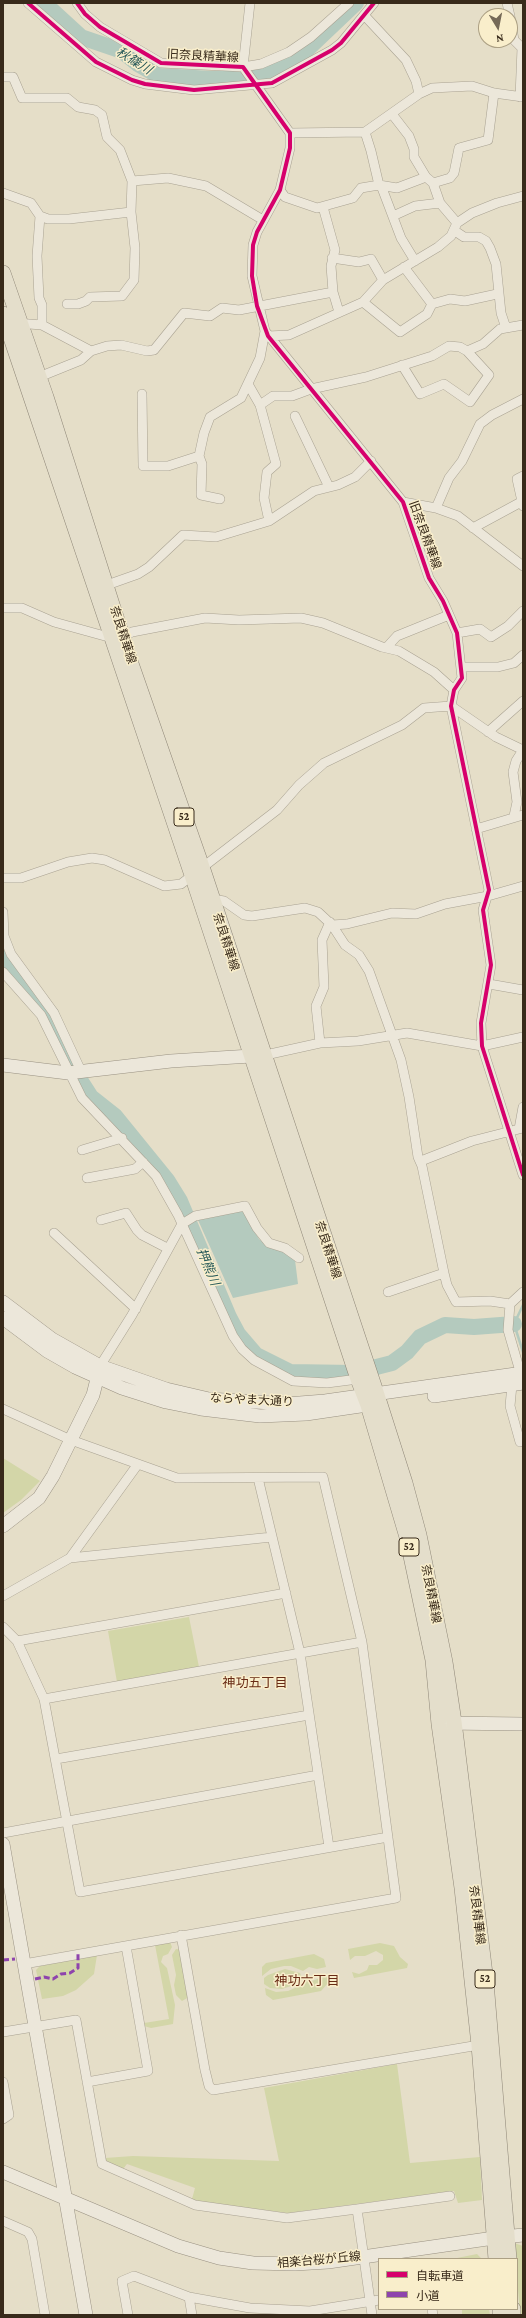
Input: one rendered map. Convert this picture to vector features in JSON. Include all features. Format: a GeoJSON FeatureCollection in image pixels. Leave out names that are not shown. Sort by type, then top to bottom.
{"type":"FeatureCollection","features":[{"type":"Feature","properties":{"kind":"main road","name":"奈良精華線"},"geometry":{"type":"LineString","coordinates":[[3,272],[8,322],[196,871],[360,1370],[405,1483],[419,1535],[444,1662],[454,1722],[486,1982],[501,2237],[496,2258]]}},
{"type":"Feature","properties":{"kind":"main road","name":"奈良精華線"},"geometry":{"type":"LineString","coordinates":[[8,322],[39,377],[107,586],[117,638]]}},
{"type":"Feature","properties":{"kind":"main road","name":"奈良精華線"},"geometry":{"type":"LineString","coordinates":[[196,871],[212,899],[257,1056]]}},
{"type":"Feature","properties":{"kind":"main road","name":"奈良精華線"},"geometry":{"type":"LineString","coordinates":[[372,1400],[407,1537],[433,1660],[438,1724],[462,1888],[501,2237],[509,2258]]}},
{"type":"Feature","properties":{"kind":"street"},"geometry":{"type":"LineString","coordinates":[[28,3],[96,62],[132,80],[145,84],[194,90],[272,83],[332,50],[341,43],[374,3]]}},
{"type":"Feature","properties":{"kind":"street","name":"旧奈良精華線"},"geometry":{"type":"LineString","coordinates":[[77,3],[85,14],[100,27],[161,64],[243,67],[290,133],[290,148],[280,190],[263,220],[253,245],[252,276],[257,306],[266,333],[372,461],[403,502],[429,578],[457,633],[462,667],[462,678],[454,690],[451,706],[489,890],[483,916],[491,955],[489,984],[482,1023],[482,1046],[523,1175]]}},
{"type":"Feature","properties":{"kind":"street"},"geometry":{"type":"LineString","coordinates":[[250,3],[243,67],[261,64],[289,52],[311,37],[349,3]]}},
{"type":"Feature","properties":{"kind":"street"},"geometry":{"type":"LineString","coordinates":[[364,15],[406,60],[416,81],[418,94]]}},
{"type":"Feature","properties":{"kind":"street"},"geometry":{"type":"LineString","coordinates":[[290,133],[365,132],[418,94],[432,88],[464,85],[494,93],[522,97],[522,48],[518,44]]}},
{"type":"Feature","properties":{"kind":"street"},"geometry":{"type":"LineString","coordinates":[[3,77],[13,77],[22,98],[67,98],[78,106],[95,110],[102,115],[107,137],[120,150],[132,181],[130,212],[136,274],[130,288],[122,296],[90,297],[86,302],[66,304]]}},
{"type":"Feature","properties":{"kind":"street"},"geometry":{"type":"LineString","coordinates":[[433,183],[450,178],[454,173],[459,148],[488,140],[494,93]]}},
{"type":"Feature","properties":{"kind":"street"},"geometry":{"type":"LineString","coordinates":[[392,114],[409,136],[414,149],[414,157],[426,177],[433,183],[440,203],[456,227],[464,237],[479,237],[486,241],[496,264],[497,294],[506,328]]}},
{"type":"Feature","properties":{"kind":"street"},"geometry":{"type":"LineString","coordinates":[[365,132],[372,151],[379,185],[394,216],[401,238],[415,261]]}},
{"type":"Feature","properties":{"kind":"street"},"geometry":{"type":"LineString","coordinates":[[280,190],[285,197],[317,208],[353,198],[361,188],[379,185],[396,188],[426,177]]}},
{"type":"Feature","properties":{"kind":"street"},"geometry":{"type":"LineString","coordinates":[[132,181],[168,178],[206,186],[263,220]]}},
{"type":"Feature","properties":{"kind":"street"},"geometry":{"type":"LineString","coordinates":[[3,193],[31,203],[40,216],[48,219],[69,219],[130,212]]}},
{"type":"Feature","properties":{"kind":"street"},"geometry":{"type":"LineString","coordinates":[[220,499],[201,495],[202,464],[199,456],[204,433],[210,417],[241,398],[260,358],[266,333],[289,335],[363,302],[383,280],[438,247],[456,227],[482,208],[523,196]]}},
{"type":"Feature","properties":{"kind":"street"},"geometry":{"type":"LineString","coordinates":[[394,216],[415,206],[440,203]]}},
{"type":"Feature","properties":{"kind":"street"},"geometry":{"type":"LineString","coordinates":[[323,207],[335,250],[332,258],[333,292],[339,312]]}},
{"type":"Feature","properties":{"kind":"street"},"geometry":{"type":"LineString","coordinates":[[40,216],[36,256],[39,298],[42,305],[42,325]]}},
{"type":"Feature","properties":{"kind":"street"},"geometry":{"type":"LineString","coordinates":[[332,258],[359,262],[371,259],[383,280]]}},
{"type":"Feature","properties":{"kind":"street"},"geometry":{"type":"LineString","coordinates":[[404,268],[432,304]]}},
{"type":"Feature","properties":{"kind":"street"},"geometry":{"type":"LineString","coordinates":[[39,377],[81,360],[91,351],[121,345],[150,352],[161,344],[184,314],[210,316],[222,308],[239,310],[333,292]]}},
{"type":"Feature","properties":{"kind":"street"},"geometry":{"type":"LineString","coordinates":[[363,302],[400,332],[427,314],[432,304],[450,299],[465,301],[497,294]]}},
{"type":"Feature","properties":{"kind":"street"},"geometry":{"type":"LineString","coordinates":[[8,322],[42,325],[91,351]]}},
{"type":"Feature","properties":{"kind":"street"},"geometry":{"type":"LineString","coordinates":[[467,351],[483,344],[497,331],[523,325]]}},
{"type":"Feature","properties":{"kind":"street"},"geometry":{"type":"LineString","coordinates":[[260,405],[273,396],[292,396],[311,389],[354,380],[402,365],[432,356],[449,346],[460,347],[467,351],[488,375],[470,402],[444,384],[420,394],[402,365]]}},
{"type":"Feature","properties":{"kind":"street"},"geometry":{"type":"LineString","coordinates":[[248,384],[260,405],[276,464],[267,472],[264,498],[269,521]]}},
{"type":"Feature","properties":{"kind":"street"},"geometry":{"type":"LineString","coordinates":[[142,394],[143,466],[168,466],[199,456]]}},
{"type":"Feature","properties":{"kind":"street"},"geometry":{"type":"LineString","coordinates":[[436,508],[449,478],[462,461],[480,424],[492,415],[523,399]]}},
{"type":"Feature","properties":{"kind":"street"},"geometry":{"type":"LineString","coordinates":[[295,416],[329,487]]}},
{"type":"Feature","properties":{"kind":"street"},"geometry":{"type":"LineString","coordinates":[[107,586],[138,574],[149,567],[183,535],[216,537],[269,521],[303,497],[355,477],[372,461]]}},
{"type":"Feature","properties":{"kind":"street"},"geometry":{"type":"LineString","coordinates":[[473,528],[522,504],[517,479],[523,476]]}},
{"type":"Feature","properties":{"kind":"street"},"geometry":{"type":"LineString","coordinates":[[403,502],[436,508],[458,516],[523,566]]}},
{"type":"Feature","properties":{"kind":"street"},"geometry":{"type":"LineString","coordinates":[[3,608],[22,608],[54,622],[117,638],[132,632],[205,618],[239,620],[301,618],[323,623],[382,647],[399,651],[434,672],[454,690]]}},
{"type":"Feature","properties":{"kind":"street"},"geometry":{"type":"LineString","coordinates":[[457,633],[480,629],[491,637],[508,626],[523,611]]}},
{"type":"Feature","properties":{"kind":"street"},"geometry":{"type":"LineString","coordinates":[[386,647],[397,636],[449,615]]}},
{"type":"Feature","properties":{"kind":"street"},"geometry":{"type":"LineString","coordinates":[[462,667],[498,667],[514,663],[523,655]]}},
{"type":"Feature","properties":{"kind":"street"},"geometry":{"type":"LineString","coordinates":[[488,732],[523,701]]}},
{"type":"Feature","properties":{"kind":"street"},"geometry":{"type":"LineString","coordinates":[[3,878],[21,878],[68,862],[92,858],[119,865],[164,886],[181,884],[277,810],[298,785],[324,763],[402,725],[424,708],[451,706],[488,732],[523,750],[516,760],[513,772],[518,816],[476,829]]}},
{"type":"Feature","properties":{"kind":"street"},"geometry":{"type":"LineString","coordinates":[[331,924],[348,924],[392,913],[416,914],[445,904],[488,896],[523,886]]}},
{"type":"Feature","properties":{"kind":"street"},"geometry":{"type":"LineString","coordinates":[[212,899],[224,901],[244,915],[252,916],[305,908],[318,912],[331,924],[345,945],[359,955],[369,971],[394,1034],[409,1097],[418,1157],[421,1161],[447,1285],[456,1302],[490,1301],[510,1304]]}},
{"type":"Feature","properties":{"kind":"street"},"geometry":{"type":"LineString","coordinates":[[3,912],[4,936],[11,954],[54,1013],[75,1072],[82,1098],[122,1138],[156,1176],[182,1224],[233,1336],[250,1356],[293,1381],[327,1384],[360,1370]]}},
{"type":"Feature","properties":{"kind":"street"},"geometry":{"type":"LineString","coordinates":[[320,1043],[316,1006],[324,987],[322,940],[331,924]]}},
{"type":"Feature","properties":{"kind":"street"},"geometry":{"type":"LineString","coordinates":[[3,972],[42,1015],[75,1072]]}},
{"type":"Feature","properties":{"kind":"street"},"geometry":{"type":"LineString","coordinates":[[489,984],[523,990]]}},
{"type":"Feature","properties":{"kind":"street"},"geometry":{"type":"LineString","coordinates":[[3,1065],[75,1072],[171,1061],[257,1056],[320,1043],[358,1041],[394,1034],[420,1034],[482,1046],[523,1037]]}},
{"type":"Feature","properties":{"kind":"street"},"geometry":{"type":"LineString","coordinates":[[421,1161],[472,1141],[510,1133],[521,1129],[523,1108]]}},
{"type":"Feature","properties":{"kind":"street"},"geometry":{"type":"LineString","coordinates":[[82,1150],[122,1138]]}},
{"type":"Feature","properties":{"kind":"street"},"geometry":{"type":"LineString","coordinates":[[87,1178],[135,1169],[143,1162]]}},
{"type":"Feature","properties":{"kind":"street"},"geometry":{"type":"LineString","coordinates":[[3,1526],[39,1498],[53,1476],[93,1396],[99,1372],[136,1309],[167,1248],[182,1224],[195,1216],[245,1206],[257,1228],[269,1243],[285,1248],[299,1258]]}},
{"type":"Feature","properties":{"kind":"street"},"geometry":{"type":"LineString","coordinates":[[101,1220],[126,1213],[142,1235],[167,1248]]}},
{"type":"Feature","properties":{"kind":"street"},"geometry":{"type":"LineString","coordinates":[[54,1233],[136,1309]]}},
{"type":"Feature","properties":{"kind":"street"},"geometry":{"type":"LineString","coordinates":[[388,1292],[444,1273]]}},
{"type":"Feature","properties":{"kind":"street"},"geometry":{"type":"LineString","coordinates":[[523,1292],[510,1304],[508,1330],[519,1368],[523,1372]]}},
{"type":"Feature","properties":{"kind":"street","name":"ならやま大通り"},"geometry":{"type":"LineString","coordinates":[[3,1302],[99,1372]]}},
{"type":"Feature","properties":{"kind":"street","name":"ならやま大通り"},"geometry":{"type":"LineString","coordinates":[[3,1318],[47,1351],[166,1402],[239,1415],[306,1414],[372,1400],[523,1372]]}},
{"type":"Feature","properties":{"kind":"street"},"geometry":{"type":"LineString","coordinates":[[518,1384],[510,1406],[520,1442]]}},
{"type":"Feature","properties":{"kind":"street","name":"ならやま大通り"},"geometry":{"type":"LineString","coordinates":[[372,1400],[518,1384]]}},
{"type":"Feature","properties":{"kind":"street"},"geometry":{"type":"LineString","coordinates":[[3,1409],[71,1440],[177,1478],[323,1477],[362,1642],[396,1898],[24,1964]]}},
{"type":"Feature","properties":{"kind":"street"},"geometry":{"type":"LineString","coordinates":[[70,1558],[138,1464]]}},
{"type":"Feature","properties":{"kind":"street"},"geometry":{"type":"LineString","coordinates":[[258,1478],[300,1653],[329,1847]]}},
{"type":"Feature","properties":{"kind":"street"},"geometry":{"type":"LineString","coordinates":[[3,1596],[70,1558],[272,1537]]}},
{"type":"Feature","properties":{"kind":"street"},"geometry":{"type":"LineString","coordinates":[[17,1641],[286,1592]]}},
{"type":"Feature","properties":{"kind":"street"},"geometry":{"type":"LineString","coordinates":[[3,1627],[17,1641],[44,1699],[80,1892],[388,1837]]}},
{"type":"Feature","properties":{"kind":"street"},"geometry":{"type":"LineString","coordinates":[[44,1699],[362,1642]]}},
{"type":"Feature","properties":{"kind":"street"},"geometry":{"type":"LineString","coordinates":[[56,1759],[309,1715]]}},
{"type":"Feature","properties":{"kind":"street"},"geometry":{"type":"LineString","coordinates":[[438,1724],[454,1722],[523,1724]]}},
{"type":"Feature","properties":{"kind":"street"},"geometry":{"type":"LineString","coordinates":[[3,1833],[318,1776]]}},
{"type":"Feature","properties":{"kind":"street"},"geometry":{"type":"LineString","coordinates":[[3,1844],[86,2315]]}},
{"type":"Feature","properties":{"kind":"street"},"geometry":{"type":"LineString","coordinates":[[181,1936],[205,2070],[209,2086],[213,2090],[479,2045]]}},
{"type":"Feature","properties":{"kind":"street"},"geometry":{"type":"LineString","coordinates":[[87,2082],[148,2071],[126,1946]]}},
{"type":"Feature","properties":{"kind":"street"},"geometry":{"type":"LineString","coordinates":[[3,2032],[76,2020],[102,2164],[195,2205],[287,2218],[450,2196]]}},
{"type":"Feature","properties":{"kind":"street"},"geometry":{"type":"LineString","coordinates":[[3,2082],[9,2115],[3,2119]]}},
{"type":"Feature","properties":{"kind":"street","name":"相楽台桜が丘線"},"geometry":{"type":"LineString","coordinates":[[3,2172],[178,2246],[219,2258],[253,2263],[296,2264],[363,2257],[501,2237]]}},
{"type":"Feature","properties":{"kind":"street"},"geometry":{"type":"LineString","coordinates":[[357,2209],[363,2257],[374,2300],[372,2315]]}},
{"type":"Feature","properties":{"kind":"street"},"geometry":{"type":"LineString","coordinates":[[3,2221],[28,2232],[32,2239],[45,2315]]}},
{"type":"Feature","properties":{"kind":"street"},"geometry":{"type":"LineString","coordinates":[[501,2237],[523,2236]]}},
{"type":"Feature","properties":{"kind":"street"},"geometry":{"type":"LineString","coordinates":[[128,2315],[122,2281],[130,2276],[134,2276],[188,2297],[251,2312],[311,2313],[374,2300]]}},
{"type":"Feature","properties":{"kind":"street"},"geometry":{"type":"LineString","coordinates":[[188,2297],[192,2315]]}},
{"type":"Feature","properties":{"kind":"green space"},"geometry":{"type":"Polygon","coordinates":[[[3,1458],[40,1481],[21,1500],[3,1513],[3,1458]]]}},
{"type":"Feature","properties":{"kind":"green space"},"geometry":{"type":"Polygon","coordinates":[[[189,1617],[199,1667],[117,1682],[108,1631],[189,1617]]]}},
{"type":"Feature","properties":{"kind":"green space"},"geometry":{"type":"Polygon","coordinates":[[[170,1942],[172,1947],[168,1954],[163,1956],[161,1962],[167,1968],[175,2005],[173,2024],[151,2028],[144,2026],[144,2023],[169,2019],[155,1945],[170,1942]]]}},
{"type":"Feature","properties":{"kind":"green space"},"geometry":{"type":"Polygon","coordinates":[[[380,1943],[394,1946],[400,1957],[408,1964],[407,1968],[354,1978],[352,1972],[359,1974],[367,1970],[369,1965],[377,1965],[383,1960],[383,1955],[376,1951],[365,1956],[355,1956],[350,1960],[348,1949],[380,1943]]]}},
{"type":"Feature","properties":{"kind":"green space"},"geometry":{"type":"Polygon","coordinates":[[[176,1949],[181,1950],[189,1997],[182,2001],[176,1995],[174,1985],[176,1975],[172,1955],[176,1949]]]}},
{"type":"Feature","properties":{"kind":"green space"},"geometry":{"type":"Polygon","coordinates":[[[314,1954],[324,1959],[326,1967],[317,1969],[309,1967],[303,1971],[291,1966],[284,1966],[271,1969],[262,1976],[262,1967],[266,1963],[314,1954]]]}},
{"type":"Feature","properties":{"kind":"green space"},"geometry":{"type":"Polygon","coordinates":[[[97,1955],[94,1974],[76,1990],[63,1996],[42,1999],[36,1970],[40,1966],[97,1955]]]}},
{"type":"Feature","properties":{"kind":"green space"},"geometry":{"type":"Polygon","coordinates":[[[285,1969],[300,1973],[302,1979],[294,1985],[282,1989],[270,1988],[264,1984],[264,1978],[268,1975],[285,1969]]]}},
{"type":"Feature","properties":{"kind":"green space"},"geometry":{"type":"Polygon","coordinates":[[[328,1975],[328,1983],[321,1991],[273,2000],[266,1995],[265,1988],[276,1992],[288,1991],[295,1988],[305,1979],[312,1981],[328,1975]]]}},
{"type":"Feature","properties":{"kind":"green space"},"geometry":{"type":"Polygon","coordinates":[[[397,2064],[410,2163],[480,2157],[482,2200],[458,2203],[454,2191],[288,2213],[201,2202],[192,2199],[195,2188],[127,2164],[123,2169],[107,2162],[105,2158],[133,2156],[279,2161],[264,2088],[397,2064]]]}},
{"type":"Feature","properties":{"kind":"green space"},"geometry":{"type":"Polygon","coordinates":[[[514,2243],[523,2246],[523,2315],[520,2315],[518,2258],[515,2258],[514,2243]]]}},
{"type":"Feature","properties":{"kind":"green space"},"geometry":{"type":"Polygon","coordinates":[[[477,2254],[481,2258],[457,2258],[477,2254]]]}},
{"type":"Feature","properties":{"kind":"green space"},"geometry":{"type":"Polygon","coordinates":[[[462,2310],[489,2310],[490,2315],[462,2315],[462,2310]]]}},
{"type":"Feature","properties":{"kind":"shaded area"},"geometry":{"type":"Polygon","coordinates":[[[242,1210],[259,1239],[268,1246],[284,1252],[295,1260],[298,1284],[233,1298],[198,1220],[242,1210]]]}},
{"type":"Feature","properties":{"kind":"waterway","name":"秋篠川"},"geometry":{"type":"LineString","coordinates":[[44,3],[81,37],[122,51],[138,64],[159,76],[212,79],[239,78],[268,71],[296,60],[356,3]]}},
{"type":"Feature","properties":{"kind":"waterway","name":"押熊川"},"geometry":{"type":"LineString","coordinates":[[3,958],[5,964],[51,1014],[73,1069],[91,1097],[115,1116],[167,1180],[180,1201],[229,1317],[238,1334],[256,1355],[290,1372],[353,1373],[392,1363],[407,1352],[420,1337],[445,1325],[474,1327],[514,1324]]}},
{"type":"Feature","properties":{"kind":"waterway"},"geometry":{"type":"LineString","coordinates":[[523,1305],[514,1324],[523,1352]]}},
{"type":"Feature","properties":{"kind":"marked path"},"geometry":{"type":"LineString","coordinates":[[35,1979],[44,1977],[53,1979],[61,1974],[70,1973],[78,1968],[78,1954]]}},
{"type":"Feature","properties":{"kind":"marked path"},"geometry":{"type":"LineString","coordinates":[[3,1960],[15,1959]]}},
{"type":"Feature","properties":{"kind":"cycle path"},"geometry":{"type":"LineString","coordinates":[[28,3],[96,62],[132,80],[145,84],[194,90],[272,83],[332,50],[341,43],[374,3]]}},
{"type":"Feature","properties":{"kind":"cycle path"},"geometry":{"type":"LineString","coordinates":[[77,3],[85,14],[100,27],[161,63],[243,67],[290,133],[290,148],[280,190],[257,232],[253,245],[252,276],[257,306],[268,336],[403,502],[429,578],[443,601],[457,633],[462,678],[454,690],[451,706],[489,890],[483,910],[491,965],[481,1023],[482,1046],[523,1175]]}},
{"type":"Feature","properties":{"kind":"district","name":"神功五丁目"},"geometry":{"type":"Point","coordinates":[255,1683]}},
{"type":"Feature","properties":{"kind":"district","name":"神功六丁目"},"geometry":{"type":"Point","coordinates":[307,1981]}}]}
